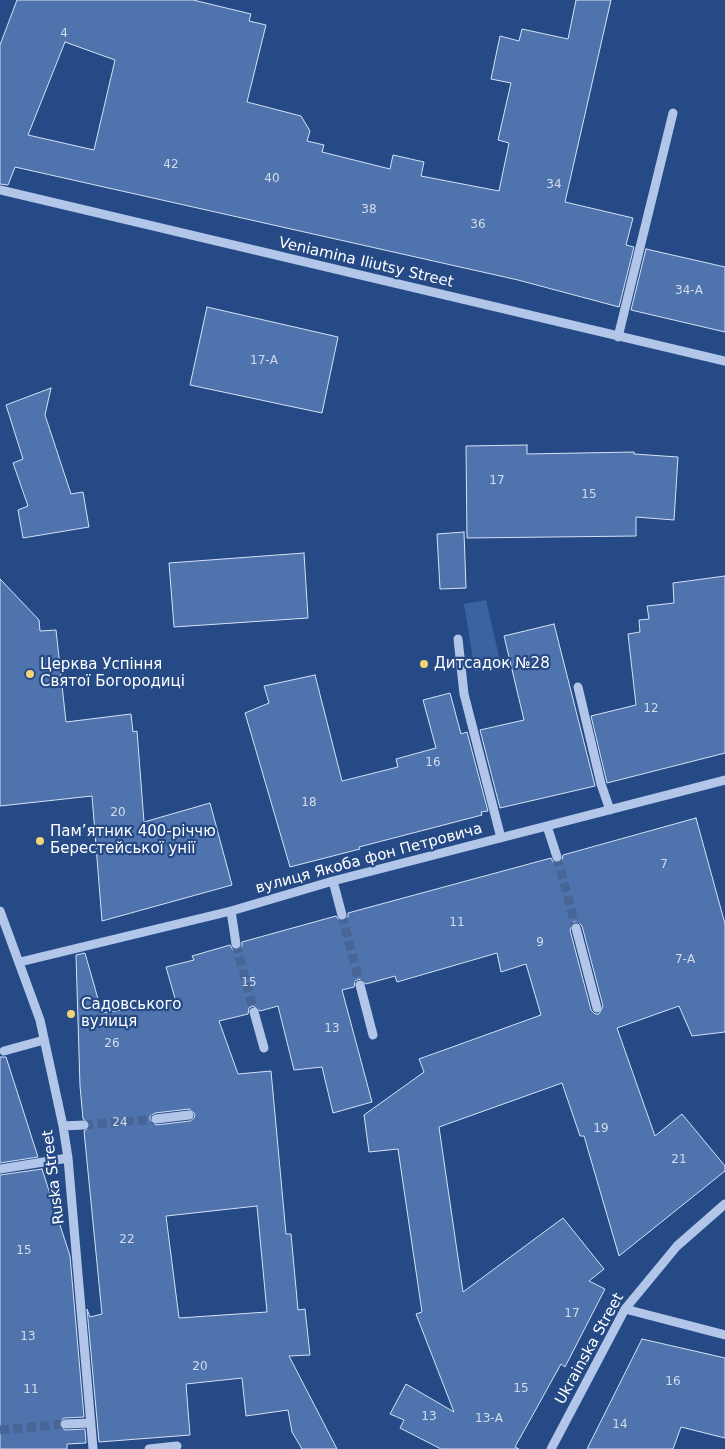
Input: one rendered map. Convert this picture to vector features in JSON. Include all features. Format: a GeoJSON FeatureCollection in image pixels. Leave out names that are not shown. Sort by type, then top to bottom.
{"type":"FeatureCollection","features":[{"type":"Feature","properties":{"kind":"street"},"geometry":{"type":"LineString","coordinates":[[618,337],[673,113]]}},
{"type":"Feature","properties":{"kind":"street","name":"Veniamina Iliutsy Street"},"geometry":{"type":"LineString","coordinates":[[0,190],[725,361]]}},
{"type":"Feature","properties":{"kind":"street"},"geometry":{"type":"LineString","coordinates":[[458,639],[464,694],[501,838]]}},
{"type":"Feature","properties":{"kind":"street"},"geometry":{"type":"LineString","coordinates":[[578,687],[601,784],[610,810]]}},
{"type":"Feature","properties":{"kind":"street","name":"вулиця Якоба фон Петровича"},"geometry":{"type":"LineString","coordinates":[[20,962],[230,911],[333,882],[725,780]]}},
{"type":"Feature","properties":{"kind":"street"},"geometry":{"type":"LineString","coordinates":[[547,826],[557,857]]}},
{"type":"Feature","properties":{"kind":"street"},"geometry":{"type":"LineString","coordinates":[[333,882],[342,914]]}},
{"type":"Feature","properties":{"kind":"street","name":"Ruska Street"},"geometry":{"type":"LineString","coordinates":[[0,911],[40,1020],[68,1158],[93,1449]]}},
{"type":"Feature","properties":{"kind":"street"},"geometry":{"type":"LineString","coordinates":[[230,911],[236,944]]}},
{"type":"Feature","properties":{"kind":"street"},"geometry":{"type":"LineString","coordinates":[[576,928],[597,1008]]}},
{"type":"Feature","properties":{"kind":"street"},"geometry":{"type":"LineString","coordinates":[[360,985],[373,1035]]}},
{"type":"Feature","properties":{"kind":"street"},"geometry":{"type":"LineString","coordinates":[[254,1012],[264,1048]]}},
{"type":"Feature","properties":{"kind":"street"},"geometry":{"type":"LineString","coordinates":[[4,1051],[44,1040]]}},
{"type":"Feature","properties":{"kind":"street"},"geometry":{"type":"LineString","coordinates":[[156,1119],[189,1116]]}},
{"type":"Feature","properties":{"kind":"street"},"geometry":{"type":"LineString","coordinates":[[62,1126],[84,1125]]}},
{"type":"Feature","properties":{"kind":"street"},"geometry":{"type":"LineString","coordinates":[[0,1169],[68,1158]]}},
{"type":"Feature","properties":{"kind":"street","name":"Ukrainska Street"},"geometry":{"type":"LineString","coordinates":[[551,1449],[625,1309],[677,1246],[725,1204]]}},
{"type":"Feature","properties":{"kind":"street"},"geometry":{"type":"LineString","coordinates":[[625,1309],[725,1335]]}},
{"type":"Feature","properties":{"kind":"street"},"geometry":{"type":"LineString","coordinates":[[65,1424],[91,1423]]}},
{"type":"Feature","properties":{"kind":"street"},"geometry":{"type":"LineString","coordinates":[[149,1449],[177,1446]]}},
{"type":"Feature","properties":{"kind":"shaded area"},"geometry":{"type":"Polygon","coordinates":[[[486,600],[502,670],[475,671],[464,604],[486,600]]]}},
{"type":"Feature","properties":{"kind":"building"},"geometry":{"type":"Polygon","coordinates":[[[17,0],[193,0],[251,14],[249,21],[266,25],[247,102],[301,116],[310,131],[307,141],[324,145],[322,152],[390,169],[393,155],[424,162],[421,176],[499,191],[509,143],[498,140],[511,83],[491,79],[500,36],[519,41],[522,29],[568,39],[576,0],[611,0],[565,202],[633,218],[626,245],[634,247],[619,307],[518,280],[15,167],[8,185],[0,184],[0,45],[17,0]],[[65,42],[28,135],[94,150],[115,60],[65,42]]]}},
{"type":"Feature","properties":{"kind":"building"},"geometry":{"type":"Polygon","coordinates":[[[646,249],[725,267],[725,332],[631,310],[646,249]]]}},
{"type":"Feature","properties":{"kind":"building"},"geometry":{"type":"Polygon","coordinates":[[[207,307],[338,337],[322,413],[190,385],[207,307]]]}},
{"type":"Feature","properties":{"kind":"building"},"geometry":{"type":"Polygon","coordinates":[[[51,388],[45,415],[71,494],[83,492],[89,527],[23,538],[18,510],[28,506],[13,463],[23,459],[6,405],[51,388]]]}},
{"type":"Feature","properties":{"kind":"building"},"geometry":{"type":"Polygon","coordinates":[[[527,445],[527,454],[634,452],[634,454],[678,457],[674,520],[636,517],[636,536],[467,538],[466,446],[527,445]]]}},
{"type":"Feature","properties":{"kind":"building"},"geometry":{"type":"Polygon","coordinates":[[[464,532],[466,588],[440,589],[437,534],[464,532]]]}},
{"type":"Feature","properties":{"kind":"building"},"geometry":{"type":"Polygon","coordinates":[[[304,553],[308,618],[174,627],[169,563],[304,553]]]}},
{"type":"Feature","properties":{"kind":"building"},"geometry":{"type":"Polygon","coordinates":[[[725,576],[725,753],[607,783],[591,716],[636,705],[628,634],[640,632],[639,620],[649,619],[647,606],[674,603],[673,583],[725,576]]]}},
{"type":"Feature","properties":{"kind":"building"},"geometry":{"type":"Polygon","coordinates":[[[0,579],[39,620],[40,631],[56,630],[66,722],[131,714],[133,732],[137,731],[144,822],[210,803],[232,885],[102,921],[92,796],[0,806],[0,579]]]}},
{"type":"Feature","properties":{"kind":"building"},"geometry":{"type":"Polygon","coordinates":[[[554,624],[595,786],[500,808],[480,730],[524,720],[504,636],[554,624]]]}},
{"type":"Feature","properties":{"kind":"building"},"geometry":{"type":"Polygon","coordinates":[[[315,675],[342,781],[398,767],[396,759],[436,748],[423,700],[450,693],[461,734],[467,732],[488,811],[481,812],[482,815],[290,867],[245,713],[269,703],[264,686],[315,675]]]}},
{"type":"Feature","properties":{"kind":"building"},"geometry":{"type":"Polygon","coordinates":[[[696,818],[725,924],[725,1032],[692,1036],[679,1006],[617,1028],[655,1136],[682,1114],[725,1166],[725,1171],[619,1256],[584,1136],[580,1136],[562,1083],[439,1127],[463,1292],[563,1218],[604,1269],[589,1281],[605,1289],[565,1367],[561,1364],[515,1447],[519,1449],[441,1449],[400,1428],[404,1420],[390,1414],[406,1384],[454,1412],[416,1314],[422,1312],[398,1149],[369,1152],[364,1115],[424,1072],[419,1059],[541,1015],[526,964],[501,972],[497,953],[397,982],[395,976],[366,984],[359,979],[355,981],[354,987],[342,990],[372,1102],[333,1113],[322,1067],[294,1070],[278,1006],[260,1011],[253,1006],[249,1008],[248,1014],[219,1021],[238,1074],[271,1071],[286,1234],[291,1234],[298,1310],[305,1309],[310,1355],[289,1356],[337,1449],[302,1449],[292,1432],[288,1410],[246,1416],[242,1378],[186,1384],[190,1435],[99,1442],[87,1309],[90,1317],[102,1314],[84,1131],[89,1128],[90,1124],[83,1119],[80,1086],[76,955],[85,953],[102,1013],[176,1002],[166,967],[194,960],[192,956],[230,945],[233,950],[237,950],[242,947],[242,942],[336,916],[340,921],[344,921],[348,917],[348,913],[551,858],[553,862],[558,863],[562,861],[563,855],[696,818]],[[574,922],[570,930],[591,1010],[595,1014],[599,1014],[603,1006],[582,926],[578,922],[574,922]],[[189,1109],[155,1113],[150,1116],[150,1120],[156,1125],[190,1121],[194,1118],[195,1114],[189,1109]],[[257,1206],[166,1216],[179,1318],[267,1312],[257,1206]]]}},
{"type":"Feature","properties":{"kind":"building"},"geometry":{"type":"Polygon","coordinates":[[[0,1057],[6,1057],[38,1157],[0,1163],[0,1057]]]}},
{"type":"Feature","properties":{"kind":"building"},"geometry":{"type":"Polygon","coordinates":[[[42,1169],[70,1256],[84,1417],[64,1418],[60,1421],[59,1425],[65,1430],[85,1429],[86,1443],[67,1444],[67,1449],[0,1449],[0,1175],[42,1169]]]}},
{"type":"Feature","properties":{"kind":"building"},"geometry":{"type":"Polygon","coordinates":[[[642,1339],[725,1358],[725,1438],[681,1427],[673,1449],[587,1449],[642,1339]]]}},
{"type":"Feature","properties":{"kind":"tunnel"},"geometry":{"type":"LineString","coordinates":[[557,857],[576,928]]}},
{"type":"Feature","properties":{"kind":"tunnel"},"geometry":{"type":"LineString","coordinates":[[342,915],[360,985]]}},
{"type":"Feature","properties":{"kind":"tunnel"},"geometry":{"type":"LineString","coordinates":[[236,944],[254,1012]]}},
{"type":"Feature","properties":{"kind":"tunnel"},"geometry":{"type":"LineString","coordinates":[[84,1125],[156,1119]]}},
{"type":"Feature","properties":{"kind":"tunnel"},"geometry":{"type":"LineString","coordinates":[[0,1430],[65,1424]]}},
{"type":"Feature","properties":{"kind":"place","name":"Дитсадок №28"},"geometry":{"type":"Point","coordinates":[424,664]}},
{"type":"Feature","properties":{"kind":"place","name":"Церква Успіння Святої Богородиці"},"geometry":{"type":"Point","coordinates":[30,674]}},
{"type":"Feature","properties":{"kind":"place","name":"Пам’ятник 400-річчю Берестейської унії"},"geometry":{"type":"Point","coordinates":[40,841]}},
{"type":"Feature","properties":{"kind":"place","name":"Садовського вулиця"},"geometry":{"type":"Point","coordinates":[71,1014]}}]}
